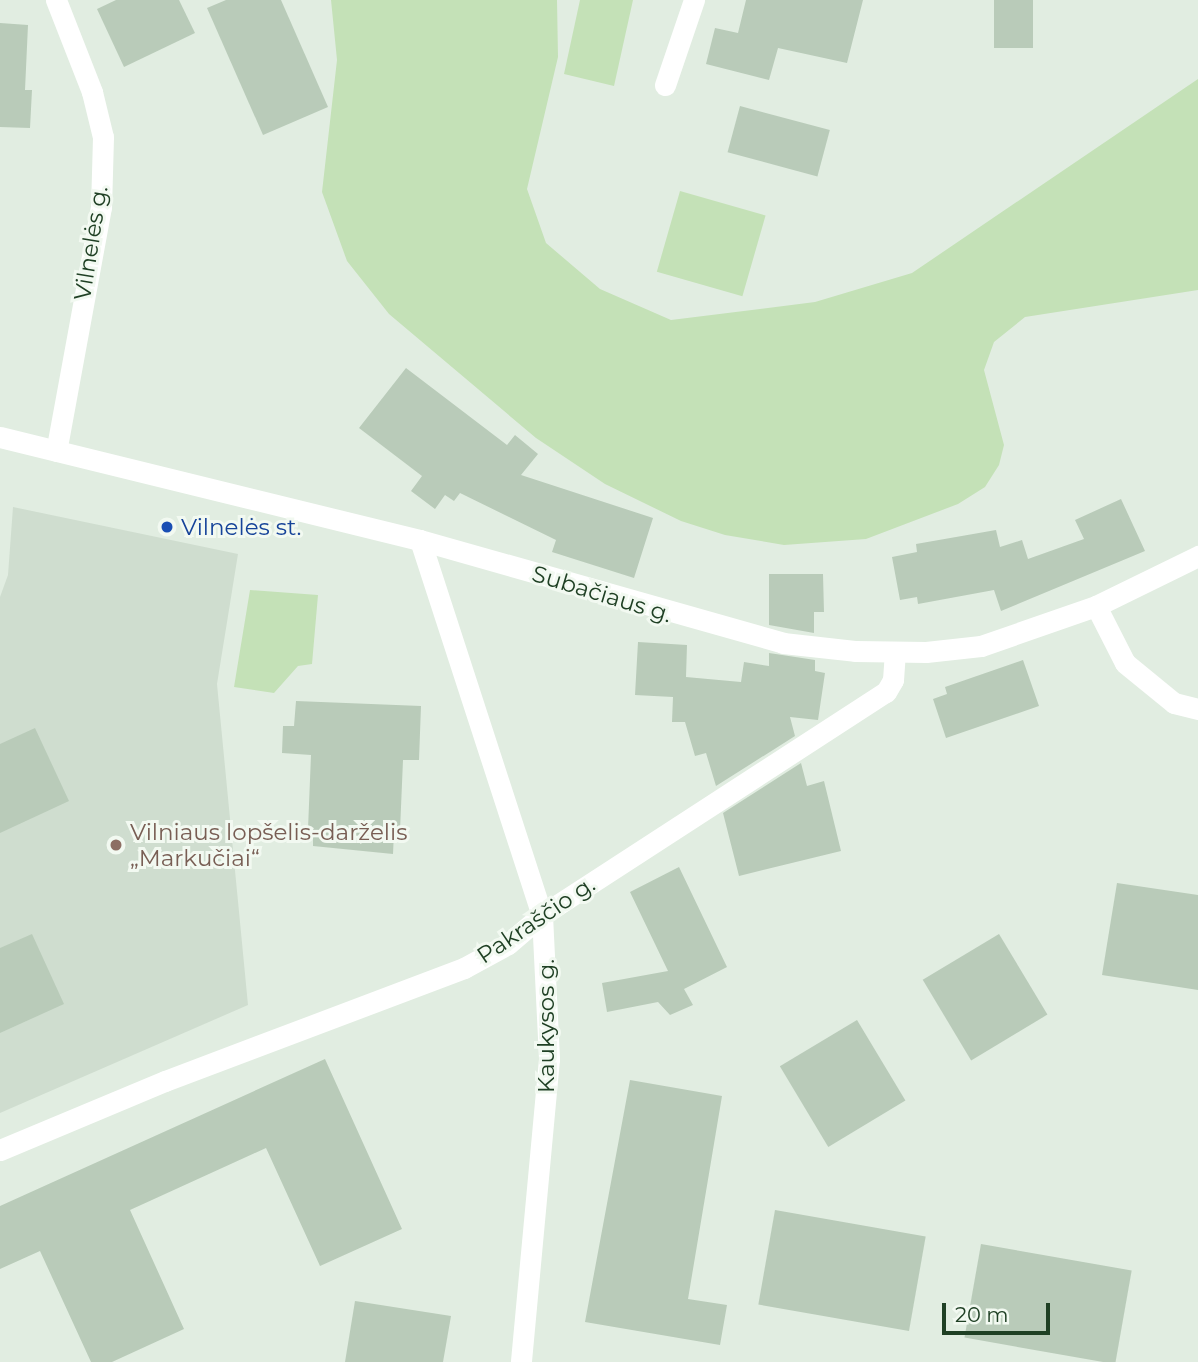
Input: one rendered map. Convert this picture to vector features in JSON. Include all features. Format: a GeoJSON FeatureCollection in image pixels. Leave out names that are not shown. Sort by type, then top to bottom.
{"type":"FeatureCollection","features":[{"type":"Feature","properties":{"kind":"street","name":"Vilnelės g."},"geometry":{"type":"LineString","coordinates":[[56,0],[92,92],[103,137],[101,207],[56,451]]}},
{"type":"Feature","properties":{"kind":"street"},"geometry":{"type":"LineString","coordinates":[[664,85],[694,0]]}},
{"type":"Feature","properties":{"kind":"street","name":"Subačiaus g."},"geometry":{"type":"LineString","coordinates":[[0,437],[421,540],[783,643],[895,653],[981,646],[1096,606],[1198,556]]}},
{"type":"Feature","properties":{"kind":"street","name":"Kaukysos g."},"geometry":{"type":"LineString","coordinates":[[421,540],[542,915],[549,1059],[520,1362]]}},
{"type":"Feature","properties":{"kind":"street"},"geometry":{"type":"LineString","coordinates":[[1096,606],[1125,663],[1174,703],[1198,709]]}},
{"type":"Feature","properties":{"kind":"street","name":"Pakraščio g."},"geometry":{"type":"LineString","coordinates":[[0,1150],[165,1081],[464,968],[508,944],[542,915],[886,692],[893,680],[895,653]]}},
{"type":"Feature","properties":{"kind":"shaded area","name":"Vilniaus lopšelis-darželis „Markučiai“"},"geometry":{"type":"Polygon","coordinates":[[[13,507],[238,554],[217,684],[248,1005],[0,1113],[0,597],[8,575],[13,507]]]}},
{"type":"Feature","properties":{"kind":"green space"},"geometry":{"type":"Polygon","coordinates":[[[331,0],[557,0],[558,57],[527,189],[546,243],[600,289],[671,320],[815,302],[912,273],[1198,79],[1198,290],[1025,317],[994,342],[984,370],[1004,445],[999,465],[985,487],[958,504],[866,539],[784,545],[725,535],[681,521],[605,484],[536,438],[389,314],[347,261],[322,192],[337,60],[331,0]]]}},
{"type":"Feature","properties":{"kind":"green space"},"geometry":{"type":"Polygon","coordinates":[[[580,0],[633,0],[614,86],[564,74],[580,0]]]}},
{"type":"Feature","properties":{"kind":"green space"},"geometry":{"type":"Polygon","coordinates":[[[680,191],[766,216],[742,296],[657,272],[680,191]]]}},
{"type":"Feature","properties":{"kind":"green space"},"geometry":{"type":"Polygon","coordinates":[[[250,590],[318,595],[312,664],[298,666],[274,693],[234,687],[250,590]]]}},
{"type":"Feature","properties":{"kind":"building"},"geometry":{"type":"Polygon","coordinates":[[[116,0],[179,0],[195,33],[124,67],[97,9],[116,0]]]}},
{"type":"Feature","properties":{"kind":"building"},"geometry":{"type":"Polygon","coordinates":[[[226,0],[281,0],[328,107],[263,135],[207,8],[226,0]]]}},
{"type":"Feature","properties":{"kind":"building"},"geometry":{"type":"Polygon","coordinates":[[[746,0],[863,0],[847,63],[778,48],[769,80],[706,64],[715,28],[738,33],[746,0]]]}},
{"type":"Feature","properties":{"kind":"building"},"geometry":{"type":"Polygon","coordinates":[[[994,0],[1033,0],[1033,48],[994,48],[994,0]]]}},
{"type":"Feature","properties":{"kind":"building"},"geometry":{"type":"Polygon","coordinates":[[[0,23],[28,25],[25,90],[32,90],[30,128],[0,127],[0,23]]]}},
{"type":"Feature","properties":{"kind":"building"},"geometry":{"type":"Polygon","coordinates":[[[740,106],[830,130],[817,176],[728,152],[740,106]]]}},
{"type":"Feature","properties":{"kind":"building"},"geometry":{"type":"Polygon","coordinates":[[[406,368],[507,445],[515,435],[538,454],[521,475],[653,518],[634,578],[552,552],[556,540],[460,493],[454,501],[445,495],[435,509],[411,491],[422,476],[359,428],[406,368]]]}},
{"type":"Feature","properties":{"kind":"building"},"geometry":{"type":"Polygon","coordinates":[[[1121,499],[1145,551],[1001,611],[994,590],[918,604],[917,597],[900,600],[892,557],[917,552],[916,544],[996,530],[1000,547],[1022,540],[1028,559],[1084,539],[1075,520],[1121,499]]]}},
{"type":"Feature","properties":{"kind":"building"},"geometry":{"type":"Polygon","coordinates":[[[769,574],[823,574],[824,612],[814,612],[814,633],[769,625],[769,574]]]}},
{"type":"Feature","properties":{"kind":"building"},"geometry":{"type":"Polygon","coordinates":[[[638,642],[687,645],[686,677],[741,682],[744,662],[769,666],[769,653],[815,660],[815,671],[825,673],[818,720],[790,717],[795,736],[716,786],[706,753],[695,756],[685,722],[672,722],[673,697],[635,695],[638,642]]]}},
{"type":"Feature","properties":{"kind":"building"},"geometry":{"type":"Polygon","coordinates":[[[1023,660],[1039,706],[946,738],[933,699],[947,694],[945,687],[1023,660]]]}},
{"type":"Feature","properties":{"kind":"building"},"geometry":{"type":"Polygon","coordinates":[[[296,701],[421,706],[419,760],[403,760],[400,831],[394,832],[393,854],[313,846],[313,829],[308,829],[311,755],[282,753],[283,726],[294,726],[296,701]]]}},
{"type":"Feature","properties":{"kind":"building"},"geometry":{"type":"Polygon","coordinates":[[[35,728],[69,801],[0,833],[0,744],[35,728]]]}},
{"type":"Feature","properties":{"kind":"building"},"geometry":{"type":"Polygon","coordinates":[[[801,763],[807,786],[824,781],[841,851],[739,876],[723,813],[801,763]]]}},
{"type":"Feature","properties":{"kind":"building"},"geometry":{"type":"Polygon","coordinates":[[[679,867],[727,967],[684,989],[693,1005],[670,1015],[658,1002],[607,1012],[602,983],[668,971],[630,892],[679,867]]]}},
{"type":"Feature","properties":{"kind":"building"},"geometry":{"type":"Polygon","coordinates":[[[1117,883],[1198,895],[1198,990],[1102,975],[1117,883]]]}},
{"type":"Feature","properties":{"kind":"building"},"geometry":{"type":"Polygon","coordinates":[[[32,934],[64,1004],[0,1033],[0,948],[32,934]]]}},
{"type":"Feature","properties":{"kind":"building"},"geometry":{"type":"Polygon","coordinates":[[[999,934],[1047,1015],[971,1060],[923,980],[999,934]]]}},
{"type":"Feature","properties":{"kind":"building"},"geometry":{"type":"Polygon","coordinates":[[[857,1020],[905,1101],[828,1147],[780,1066],[857,1020]]]}},
{"type":"Feature","properties":{"kind":"building"},"geometry":{"type":"Polygon","coordinates":[[[325,1059],[402,1229],[320,1266],[266,1148],[130,1210],[184,1329],[112,1362],[91,1362],[40,1251],[0,1269],[0,1206],[325,1059]]]}},
{"type":"Feature","properties":{"kind":"building"},"geometry":{"type":"Polygon","coordinates":[[[630,1080],[722,1096],[688,1299],[727,1305],[720,1345],[585,1322],[630,1080]]]}},
{"type":"Feature","properties":{"kind":"building"},"geometry":{"type":"Polygon","coordinates":[[[775,1210],[926,1237],[909,1331],[758,1305],[775,1210]]]}},
{"type":"Feature","properties":{"kind":"building"},"geometry":{"type":"Polygon","coordinates":[[[981,1244],[1132,1271],[1116,1362],[965,1338],[981,1244]]]}},
{"type":"Feature","properties":{"kind":"building"},"geometry":{"type":"Polygon","coordinates":[[[355,1301],[451,1316],[443,1362],[345,1362],[355,1301]]]}},
{"type":"Feature","properties":{"kind":"place","name":"Vilnelės st."},"geometry":{"type":"Point","coordinates":[167,527]}},
{"type":"Feature","properties":{"kind":"place","name":"Vilniaus lopšelis-darželis „Markučiai“"},"geometry":{"type":"Point","coordinates":[116,845]}}]}
